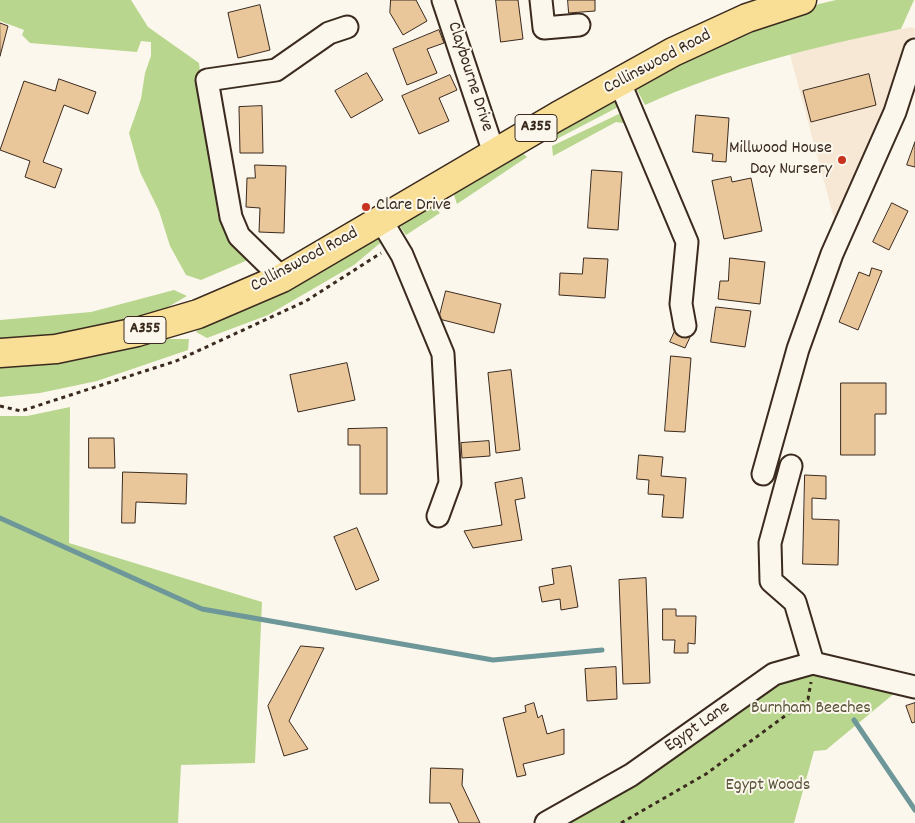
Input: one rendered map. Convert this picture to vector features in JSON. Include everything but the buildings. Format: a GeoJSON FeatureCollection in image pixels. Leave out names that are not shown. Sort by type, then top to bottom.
{"type":"FeatureCollection","features":[{"type":"Feature","properties":{"kind":"main road","name":"Collinswood Road"},"geometry":{"type":"LineString","coordinates":[[0,352],[56,349],[137,332],[198,314],[282,278],[558,116],[673,52],[746,18],[802,0]]}},
{"type":"Feature","properties":{"kind":"street","name":"Claybourne Drive"},"geometry":{"type":"LineString","coordinates":[[443,0],[494,153]]}},
{"type":"Feature","properties":{"kind":"street"},"geometry":{"type":"LineString","coordinates":[[540,0],[544,28],[580,24]]}},
{"type":"Feature","properties":{"kind":"street"},"geometry":{"type":"LineString","coordinates":[[282,278],[239,236],[231,218],[207,80],[276,70],[329,33],[347,27]]}},
{"type":"Feature","properties":{"kind":"street"},"geometry":{"type":"LineString","coordinates":[[764,474],[798,349],[829,263],[894,112],[915,50]]}},
{"type":"Feature","properties":{"kind":"street"},"geometry":{"type":"LineString","coordinates":[[620,83],[687,242],[681,304],[685,326]]}},
{"type":"Feature","properties":{"kind":"street"},"geometry":{"type":"LineString","coordinates":[[381,220],[402,255],[443,354],[450,484],[438,516]]}},
{"type":"Feature","properties":{"kind":"street"},"geometry":{"type":"LineString","coordinates":[[791,466],[770,543],[771,581],[795,602],[813,664]]}},
{"type":"Feature","properties":{"kind":"street","name":"Egypt Lane"},"geometry":{"type":"LineString","coordinates":[[546,823],[631,776],[774,674],[813,664],[915,687]]}},
{"type":"Feature","properties":{"kind":"path"},"geometry":{"type":"LineString","coordinates":[[0,406],[21,411],[176,361],[306,301],[395,244]]}},
{"type":"Feature","properties":{"kind":"path"},"geometry":{"type":"LineString","coordinates":[[621,823],[706,774],[808,699],[813,664]]}},
{"type":"Feature","properties":{"kind":"shaded area","name":"Millwood House Day Nursery"},"geometry":{"type":"Polygon","coordinates":[[[912,27],[915,29],[915,35],[893,94],[836,226],[790,55],[836,42],[912,27]]]}},
{"type":"Feature","properties":{"kind":"green space"},"geometry":{"type":"Polygon","coordinates":[[[0,0],[131,0],[148,27],[199,63],[218,217],[248,260],[201,280],[186,275],[170,246],[159,211],[140,172],[129,133],[141,99],[145,73],[151,56],[151,42],[141,41],[137,52],[30,43],[22,35],[24,30],[0,21],[0,0]]]}},
{"type":"Feature","properties":{"kind":"green space"},"geometry":{"type":"Polygon","coordinates":[[[836,0],[914,0],[901,29],[835,43],[739,69],[645,105],[637,90],[653,75],[819,4],[836,0]]]}},
{"type":"Feature","properties":{"kind":"green space"},"geometry":{"type":"Polygon","coordinates":[[[617,96],[624,104],[551,142],[549,132],[617,96]]]}},
{"type":"Feature","properties":{"kind":"green space"},"geometry":{"type":"Polygon","coordinates":[[[625,111],[631,124],[616,122],[553,156],[552,146],[625,111]]]}},
{"type":"Feature","properties":{"kind":"green space"},"geometry":{"type":"Polygon","coordinates":[[[520,151],[527,157],[457,204],[453,192],[520,151]]]}},
{"type":"Feature","properties":{"kind":"green space"},"geometry":{"type":"Polygon","coordinates":[[[424,208],[435,208],[440,213],[406,235],[399,225],[424,208]]]}},
{"type":"Feature","properties":{"kind":"green space"},"geometry":{"type":"Polygon","coordinates":[[[379,236],[385,239],[354,265],[268,315],[207,338],[196,332],[202,325],[379,236]]]}},
{"type":"Feature","properties":{"kind":"green space"},"geometry":{"type":"Polygon","coordinates":[[[174,290],[187,296],[149,318],[23,339],[0,338],[0,320],[91,312],[174,290]]]}},
{"type":"Feature","properties":{"kind":"green space"},"geometry":{"type":"Polygon","coordinates":[[[162,339],[189,339],[188,350],[97,381],[40,393],[0,397],[0,361],[82,355],[122,349],[162,339]]]}},
{"type":"Feature","properties":{"kind":"green space"},"geometry":{"type":"Polygon","coordinates":[[[70,407],[69,543],[262,602],[255,763],[181,765],[178,823],[0,823],[0,416],[27,416],[70,407]]]}},
{"type":"Feature","properties":{"kind":"green space","name":"Burnham Beeches"},"geometry":{"type":"Polygon","coordinates":[[[811,669],[902,687],[826,750],[814,751],[794,823],[570,823],[780,676],[811,669]]]}},
{"type":"Feature","properties":{"kind":"waterway"},"geometry":{"type":"LineString","coordinates":[[0,518],[202,609],[493,660],[602,650]]}},
{"type":"Feature","properties":{"kind":"waterway"},"geometry":{"type":"LineString","coordinates":[[854,720],[915,810]]}},
{"type":"Feature","properties":{"kind":"place","name":"Millwood House Day Nursery"},"geometry":{"type":"Point","coordinates":[842,160]}},
{"type":"Feature","properties":{"kind":"place","name":"Clare Drive"},"geometry":{"type":"Point","coordinates":[366,207]}},
{"type":"Feature","properties":{"kind":"park label","name":"Egypt Woods"},"geometry":{"type":"Point","coordinates":[768,787]}}]}
